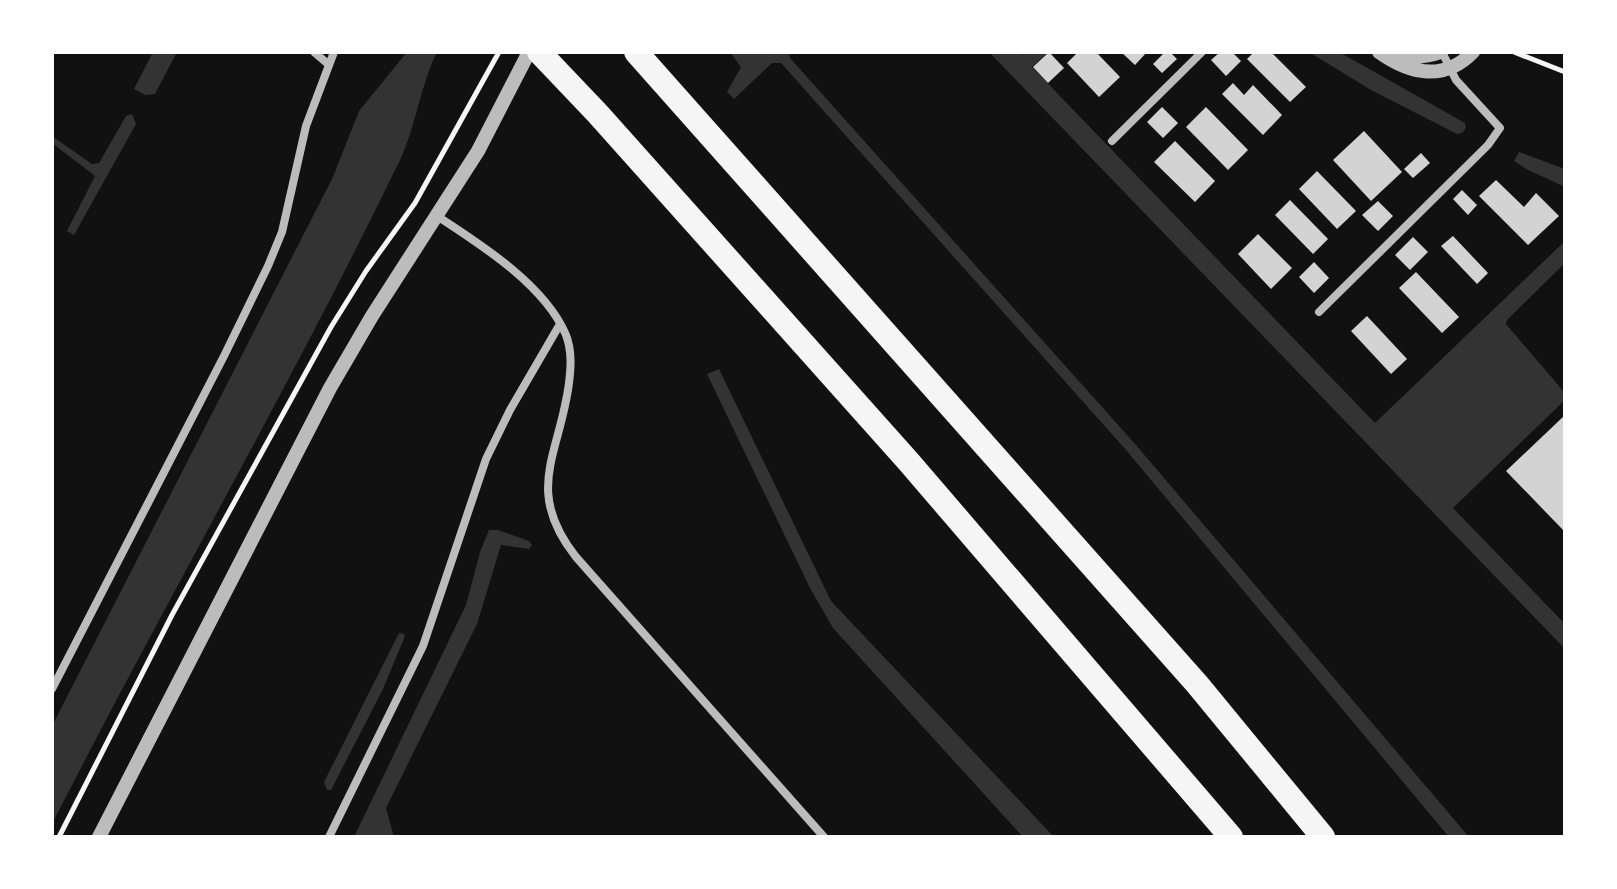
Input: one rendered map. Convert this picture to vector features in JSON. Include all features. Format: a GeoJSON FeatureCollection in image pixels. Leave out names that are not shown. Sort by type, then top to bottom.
{"type":"FeatureCollection","features":[{"type":"Feature","properties":{"kind":"highway"},"geometry":{"type":"LineString","coordinates":[[539,52],[908,461],[1231,837]]}},
{"type":"Feature","properties":{"kind":"highway"},"geometry":{"type":"LineString","coordinates":[[636,52],[1197,684],[1323,837]]}},
{"type":"Feature","properties":{"kind":"street"},"geometry":{"type":"LineString","coordinates":[[314,52],[328,64]]}},
{"type":"Feature","properties":{"kind":"street"},"geometry":{"type":"LineString","coordinates":[[52,689],[268,266],[282,232],[306,126],[334,52]]}},
{"type":"Feature","properties":{"kind":"street"},"geometry":{"type":"LineString","coordinates":[[99,837],[330,388],[437,216],[529,52]]}},
{"type":"Feature","properties":{"kind":"street"},"geometry":{"type":"LineString","coordinates":[[1112,141],[1202,52]]}},
{"type":"Feature","properties":{"kind":"street"},"geometry":{"type":"LineString","coordinates":[[1379,52],[1413,71],[1431,72],[1449,68],[1473,52]]}},
{"type":"Feature","properties":{"kind":"street"},"geometry":{"type":"LineString","coordinates":[[1319,312],[1488,145],[1500,128],[1456,80],[1441,52],[1425,57],[1402,56],[1392,52]]}},
{"type":"Feature","properties":{"kind":"street"},"geometry":{"type":"LineString","coordinates":[[437,216],[480,244],[527,284],[560,324],[569,345],[571,372],[567,399],[547,480],[549,505],[556,528],[576,557],[824,837]]}},
{"type":"Feature","properties":{"kind":"street"},"geometry":{"type":"LineString","coordinates":[[329,837],[423,646],[486,459],[510,410],[560,324]]}},
{"type":"Feature","properties":{"kind":"path"},"geometry":{"type":"LineString","coordinates":[[59,837],[172,615],[331,327],[366,271],[415,203],[499,52]]}},
{"type":"Feature","properties":{"kind":"path"},"geometry":{"type":"LineString","coordinates":[[1514,52],[1565,72]]}},
{"type":"Feature","properties":{"kind":"shaded area"},"geometry":{"type":"Polygon","coordinates":[[[153,52],[177,52],[155,94],[145,95],[134,89],[153,52]]]}},
{"type":"Feature","properties":{"kind":"shaded area"},"geometry":{"type":"Polygon","coordinates":[[[407,52],[437,52],[400,160],[316,327],[52,824],[52,726],[333,177],[359,111],[407,52]]]}},
{"type":"Feature","properties":{"kind":"shaded area"},"geometry":{"type":"Polygon","coordinates":[[[730,52],[789,52],[790,58],[1136,445],[1469,837],[1449,837],[1126,450],[781,63],[772,63],[734,99],[727,92],[741,67],[730,52]]]}},
{"type":"Feature","properties":{"kind":"shaded area"},"geometry":{"type":"Polygon","coordinates":[[[989,52],[1019,52],[1022,55],[1025,52],[1048,52],[1032,67],[1375,423],[1565,241],[1565,263],[1506,324],[1565,393],[1565,400],[1453,508],[1565,624],[1565,649],[989,52]]]}},
{"type":"Feature","properties":{"kind":"shaded area"},"geometry":{"type":"Polygon","coordinates":[[[1309,52],[1339,52],[1465,123],[1466,128],[1457,134],[1371,90],[1309,52]]]}},
{"type":"Feature","properties":{"kind":"shaded area"},"geometry":{"type":"Polygon","coordinates":[[[132,114],[136,124],[74,235],[67,231],[95,176],[52,143],[52,136],[92,164],[99,163],[126,116],[132,114]]]}},
{"type":"Feature","properties":{"kind":"shaded area"},"geometry":{"type":"Polygon","coordinates":[[[1519,152],[1565,169],[1565,187],[1514,161],[1519,152]]]}},
{"type":"Feature","properties":{"kind":"shaded area"},"geometry":{"type":"Polygon","coordinates":[[[719,369],[831,601],[1054,837],[1023,837],[833,628],[810,588],[707,374],[719,369]]]}},
{"type":"Feature","properties":{"kind":"shaded area"},"geometry":{"type":"Polygon","coordinates":[[[489,530],[498,530],[529,541],[532,545],[529,549],[501,545],[477,624],[386,808],[394,837],[354,837],[466,605],[489,530]]]}},
{"type":"Feature","properties":{"kind":"shaded area"},"geometry":{"type":"Polygon","coordinates":[[[399,633],[405,636],[383,689],[331,790],[327,790],[324,782],[399,633]]]}},
{"type":"Feature","properties":{"kind":"building"},"geometry":{"type":"Polygon","coordinates":[[[1049,52],[1064,68],[1048,83],[1033,67],[1049,52]]]}},
{"type":"Feature","properties":{"kind":"building"},"geometry":{"type":"Polygon","coordinates":[[[1078,52],[1096,52],[1120,77],[1099,97],[1067,63],[1078,52]]]}},
{"type":"Feature","properties":{"kind":"building"},"geometry":{"type":"Polygon","coordinates":[[[1121,52],[1147,52],[1135,65],[1121,52]]]}},
{"type":"Feature","properties":{"kind":"building"},"geometry":{"type":"Polygon","coordinates":[[[1165,52],[1170,52],[1177,59],[1162,73],[1153,64],[1165,52]]]}},
{"type":"Feature","properties":{"kind":"building"},"geometry":{"type":"Polygon","coordinates":[[[1220,52],[1232,52],[1241,61],[1226,76],[1211,60],[1220,52]]]}},
{"type":"Feature","properties":{"kind":"building"},"geometry":{"type":"Polygon","coordinates":[[[1254,52],[1271,52],[1306,87],[1290,102],[1247,59],[1254,52]]]}},
{"type":"Feature","properties":{"kind":"building"},"geometry":{"type":"Polygon","coordinates":[[[1233,83],[1244,95],[1253,85],[1282,115],[1263,135],[1222,94],[1233,83]]]}},
{"type":"Feature","properties":{"kind":"building"},"geometry":{"type":"Polygon","coordinates":[[[1162,107],[1178,123],[1163,138],[1147,122],[1162,107]]]}},
{"type":"Feature","properties":{"kind":"building"},"geometry":{"type":"Polygon","coordinates":[[[1206,107],[1248,150],[1228,170],[1186,127],[1206,107]]]}},
{"type":"Feature","properties":{"kind":"building"},"geometry":{"type":"Polygon","coordinates":[[[1364,131],[1402,172],[1371,201],[1333,160],[1364,131]]]}},
{"type":"Feature","properties":{"kind":"building"},"geometry":{"type":"Polygon","coordinates":[[[1175,141],[1215,181],[1195,202],[1154,162],[1175,141]]]}},
{"type":"Feature","properties":{"kind":"building"},"geometry":{"type":"Polygon","coordinates":[[[1421,153],[1430,163],[1413,178],[1404,169],[1421,153]]]}},
{"type":"Feature","properties":{"kind":"building"},"geometry":{"type":"Polygon","coordinates":[[[1317,171],[1356,211],[1337,229],[1299,189],[1317,171]]]}},
{"type":"Feature","properties":{"kind":"building"},"geometry":{"type":"Polygon","coordinates":[[[1496,180],[1524,207],[1536,193],[1559,216],[1528,245],[1479,196],[1496,180]]]}},
{"type":"Feature","properties":{"kind":"building"},"geometry":{"type":"Polygon","coordinates":[[[1462,190],[1477,205],[1468,215],[1453,199],[1462,190]]]}},
{"type":"Feature","properties":{"kind":"building"},"geometry":{"type":"Polygon","coordinates":[[[1290,200],[1328,239],[1313,254],[1275,215],[1290,200]]]}},
{"type":"Feature","properties":{"kind":"building"},"geometry":{"type":"Polygon","coordinates":[[[1378,201],[1393,216],[1378,231],[1362,215],[1378,201]]]}},
{"type":"Feature","properties":{"kind":"building"},"geometry":{"type":"Polygon","coordinates":[[[1258,234],[1292,268],[1271,289],[1238,254],[1258,234]]]}},
{"type":"Feature","properties":{"kind":"building"},"geometry":{"type":"Polygon","coordinates":[[[1453,236],[1488,273],[1477,284],[1441,246],[1453,236]]]}},
{"type":"Feature","properties":{"kind":"building"},"geometry":{"type":"Polygon","coordinates":[[[1413,237],[1428,252],[1410,270],[1395,255],[1413,237]]]}},
{"type":"Feature","properties":{"kind":"building"},"geometry":{"type":"Polygon","coordinates":[[[1314,262],[1329,278],[1314,293],[1299,277],[1314,262]]]}},
{"type":"Feature","properties":{"kind":"building"},"geometry":{"type":"Polygon","coordinates":[[[1416,272],[1459,317],[1442,333],[1399,288],[1416,272]]]}},
{"type":"Feature","properties":{"kind":"building"},"geometry":{"type":"Polygon","coordinates":[[[1367,316],[1407,359],[1391,374],[1351,331],[1367,316]]]}},
{"type":"Feature","properties":{"kind":"building"},"geometry":{"type":"Polygon","coordinates":[[[1565,415],[1565,532],[1506,471],[1565,415]]]}}]}
